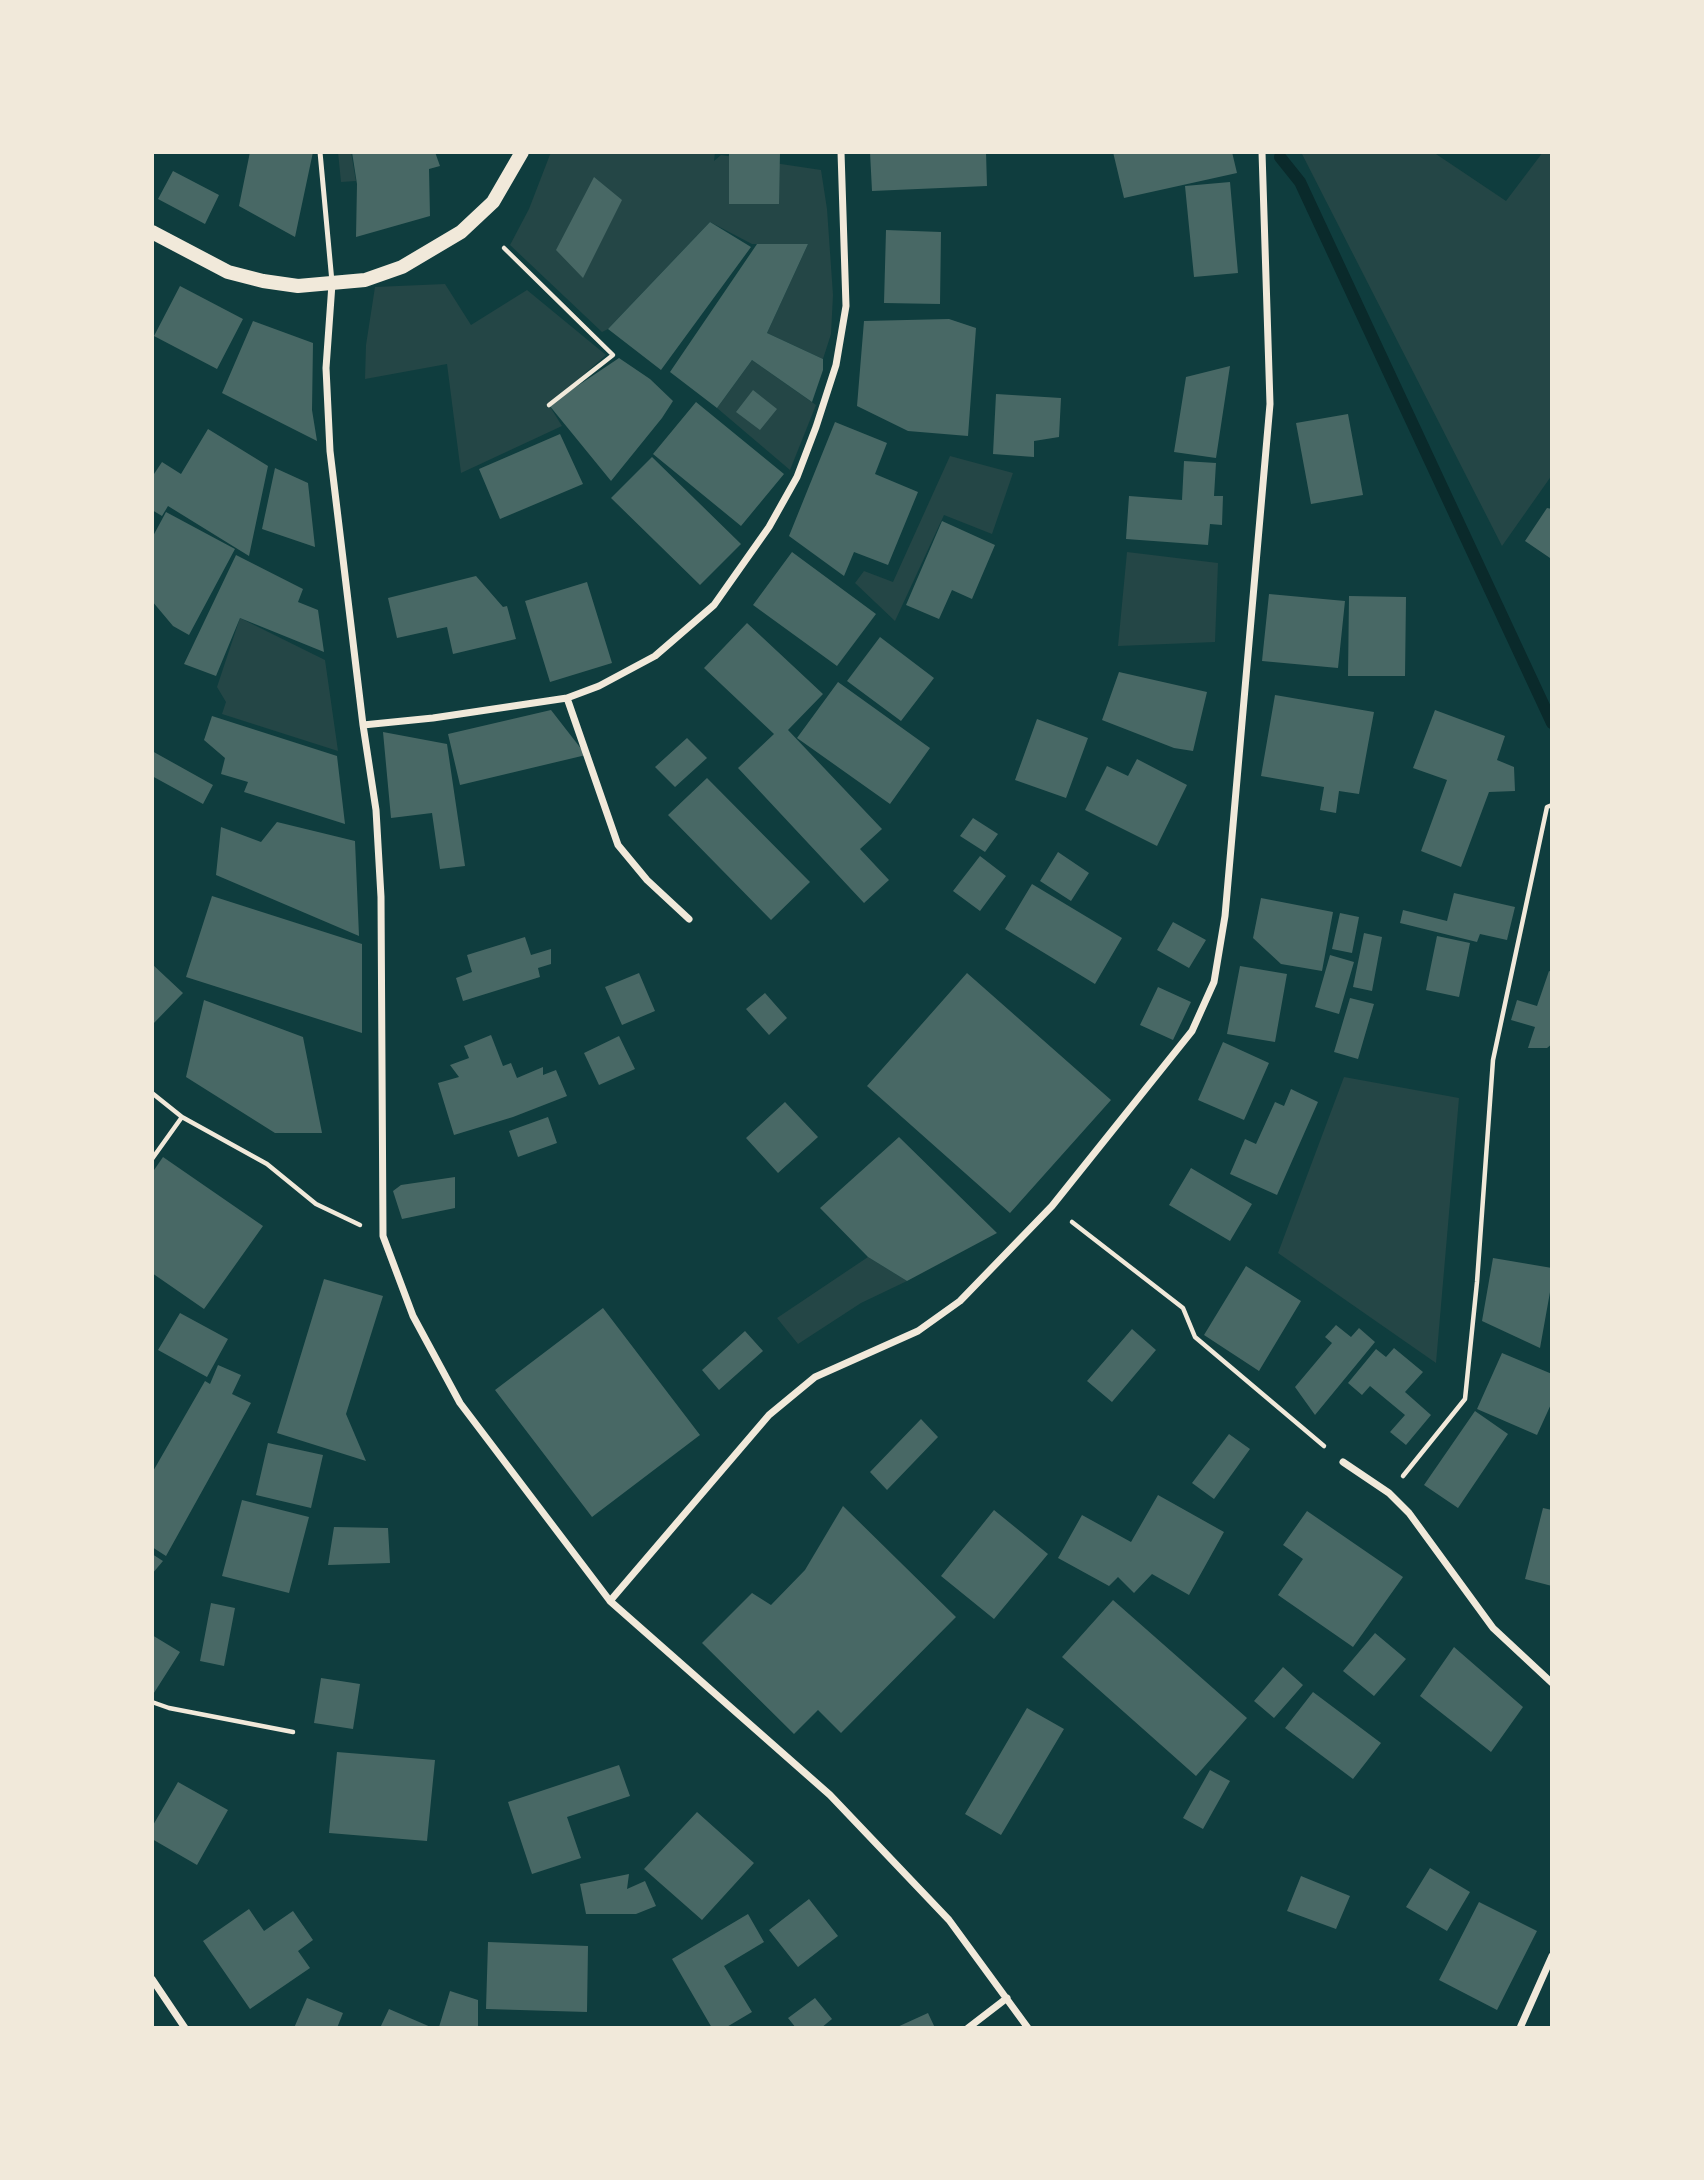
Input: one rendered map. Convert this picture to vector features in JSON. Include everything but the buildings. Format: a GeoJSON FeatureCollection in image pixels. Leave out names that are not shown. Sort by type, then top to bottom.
{"type":"FeatureCollection","features":[{"type":"Feature","properties":{"kind":"main road"},"geometry":{"type":"LineString","coordinates":[[152,232],[228,272],[263,281],[298,286],[365,280],[402,267],[461,232],[493,202],[522,152]]}},
{"type":"Feature","properties":{"kind":"street"},"geometry":{"type":"LineString","coordinates":[[363,725],[433,718],[567,698],[599,686],[655,656],[714,605],[769,527],[797,477],[836,365],[846,306],[841,152]]}},
{"type":"Feature","properties":{"kind":"street"},"geometry":{"type":"LineString","coordinates":[[610,1601],[769,1415],[815,1377],[918,1331],[960,1301],[1052,1206],[1192,1031],[1214,982],[1225,916],[1270,404],[1262,152]]}},
{"type":"Feature","properties":{"kind":"street"},"geometry":{"type":"LineString","coordinates":[[332,284],[326,368],[330,451],[376,810],[381,897],[383,1236],[413,1316],[460,1403],[610,1601],[830,1795],[949,1920],[1028,2028]]}},
{"type":"Feature","properties":{"kind":"street"},"geometry":{"type":"LineString","coordinates":[[567,698],[618,845],[647,880],[689,919]]}},
{"type":"Feature","properties":{"kind":"street"},"geometry":{"type":"LineString","coordinates":[[1343,1462],[1389,1493],[1409,1513],[1493,1628],[1552,1683]]}},
{"type":"Feature","properties":{"kind":"street"},"geometry":{"type":"LineString","coordinates":[[1520,2028],[1552,1956]]}},
{"type":"Feature","properties":{"kind":"street"},"geometry":{"type":"LineString","coordinates":[[152,1979],[185,2028]]}},
{"type":"Feature","properties":{"kind":"street"},"geometry":{"type":"LineString","coordinates":[[968,2028],[1007,1998]]}},
{"type":"Feature","properties":{"kind":"lane"},"geometry":{"type":"LineString","coordinates":[[320,152],[332,284]]}},
{"type":"Feature","properties":{"kind":"path"},"geometry":{"type":"LineString","coordinates":[[505,248],[613,355],[549,405]]}},
{"type":"Feature","properties":{"kind":"path"},"geometry":{"type":"LineString","coordinates":[[1389,1493],[1465,1399],[1477,1282],[1493,1060],[1547,807],[1552,805]]}},
{"type":"Feature","properties":{"kind":"path"},"geometry":{"type":"LineString","coordinates":[[152,1094],[181,1117],[267,1164],[316,1204],[383,1236]]}},
{"type":"Feature","properties":{"kind":"path"},"geometry":{"type":"LineString","coordinates":[[152,1159],[181,1117]]}},
{"type":"Feature","properties":{"kind":"path"},"geometry":{"type":"LineString","coordinates":[[1052,1206],[1183,1308],[1195,1337],[1343,1462]]}},
{"type":"Feature","properties":{"kind":"path"},"geometry":{"type":"LineString","coordinates":[[152,1702],[169,1708],[293,1732]]}},
{"type":"Feature","properties":{"kind":"shaded area"},"geometry":{"type":"Polygon","coordinates":[[[338,152],[351,152],[356,181],[341,182],[338,152]]]}},
{"type":"Feature","properties":{"kind":"shaded area"},"geometry":{"type":"Polygon","coordinates":[[[551,152],[715,152],[714,161],[721,155],[821,170],[827,209],[833,295],[831,334],[823,359],[767,333],[808,244],[752,244],[710,222],[608,329],[602,332],[510,245],[529,209],[551,152]]]}},
{"type":"Feature","properties":{"kind":"shaded area"},"geometry":{"type":"Polygon","coordinates":[[[1301,152],[1433,152],[1506,201],[1543,152],[1552,152],[1552,475],[1502,546],[1301,152]]]}},
{"type":"Feature","properties":{"kind":"shaded area"},"geometry":{"type":"Polygon","coordinates":[[[445,284],[471,325],[527,290],[606,355],[549,405],[562,426],[461,473],[447,364],[365,379],[366,345],[375,287],[445,284]]]}},
{"type":"Feature","properties":{"kind":"shaded area"},"geometry":{"type":"Polygon","coordinates":[[[752,360],[816,405],[790,470],[717,408],[752,360]]]}},
{"type":"Feature","properties":{"kind":"shaded area"},"geometry":{"type":"Polygon","coordinates":[[[950,456],[1013,473],[992,534],[944,515],[895,621],[855,583],[864,571],[893,582],[950,456]]]}},
{"type":"Feature","properties":{"kind":"shaded area"},"geometry":{"type":"Polygon","coordinates":[[[1127,552],[1218,563],[1215,642],[1118,646],[1127,552]]]}},
{"type":"Feature","properties":{"kind":"shaded area"},"geometry":{"type":"Polygon","coordinates":[[[240,618],[325,660],[338,751],[222,714],[226,702],[217,687],[240,618]]]}},
{"type":"Feature","properties":{"kind":"shaded area"},"geometry":{"type":"Polygon","coordinates":[[[1344,1077],[1459,1098],[1436,1363],[1278,1253],[1344,1077]]]}},
{"type":"Feature","properties":{"kind":"shaded area"},"geometry":{"type":"Polygon","coordinates":[[[868,1257],[907,1281],[861,1303],[798,1344],[777,1318],[868,1257]]]}},
{"type":"Feature","properties":{"kind":"waterway"},"geometry":{"type":"LineString","coordinates":[[1280,157],[1300,182],[1552,723]]}}]}
